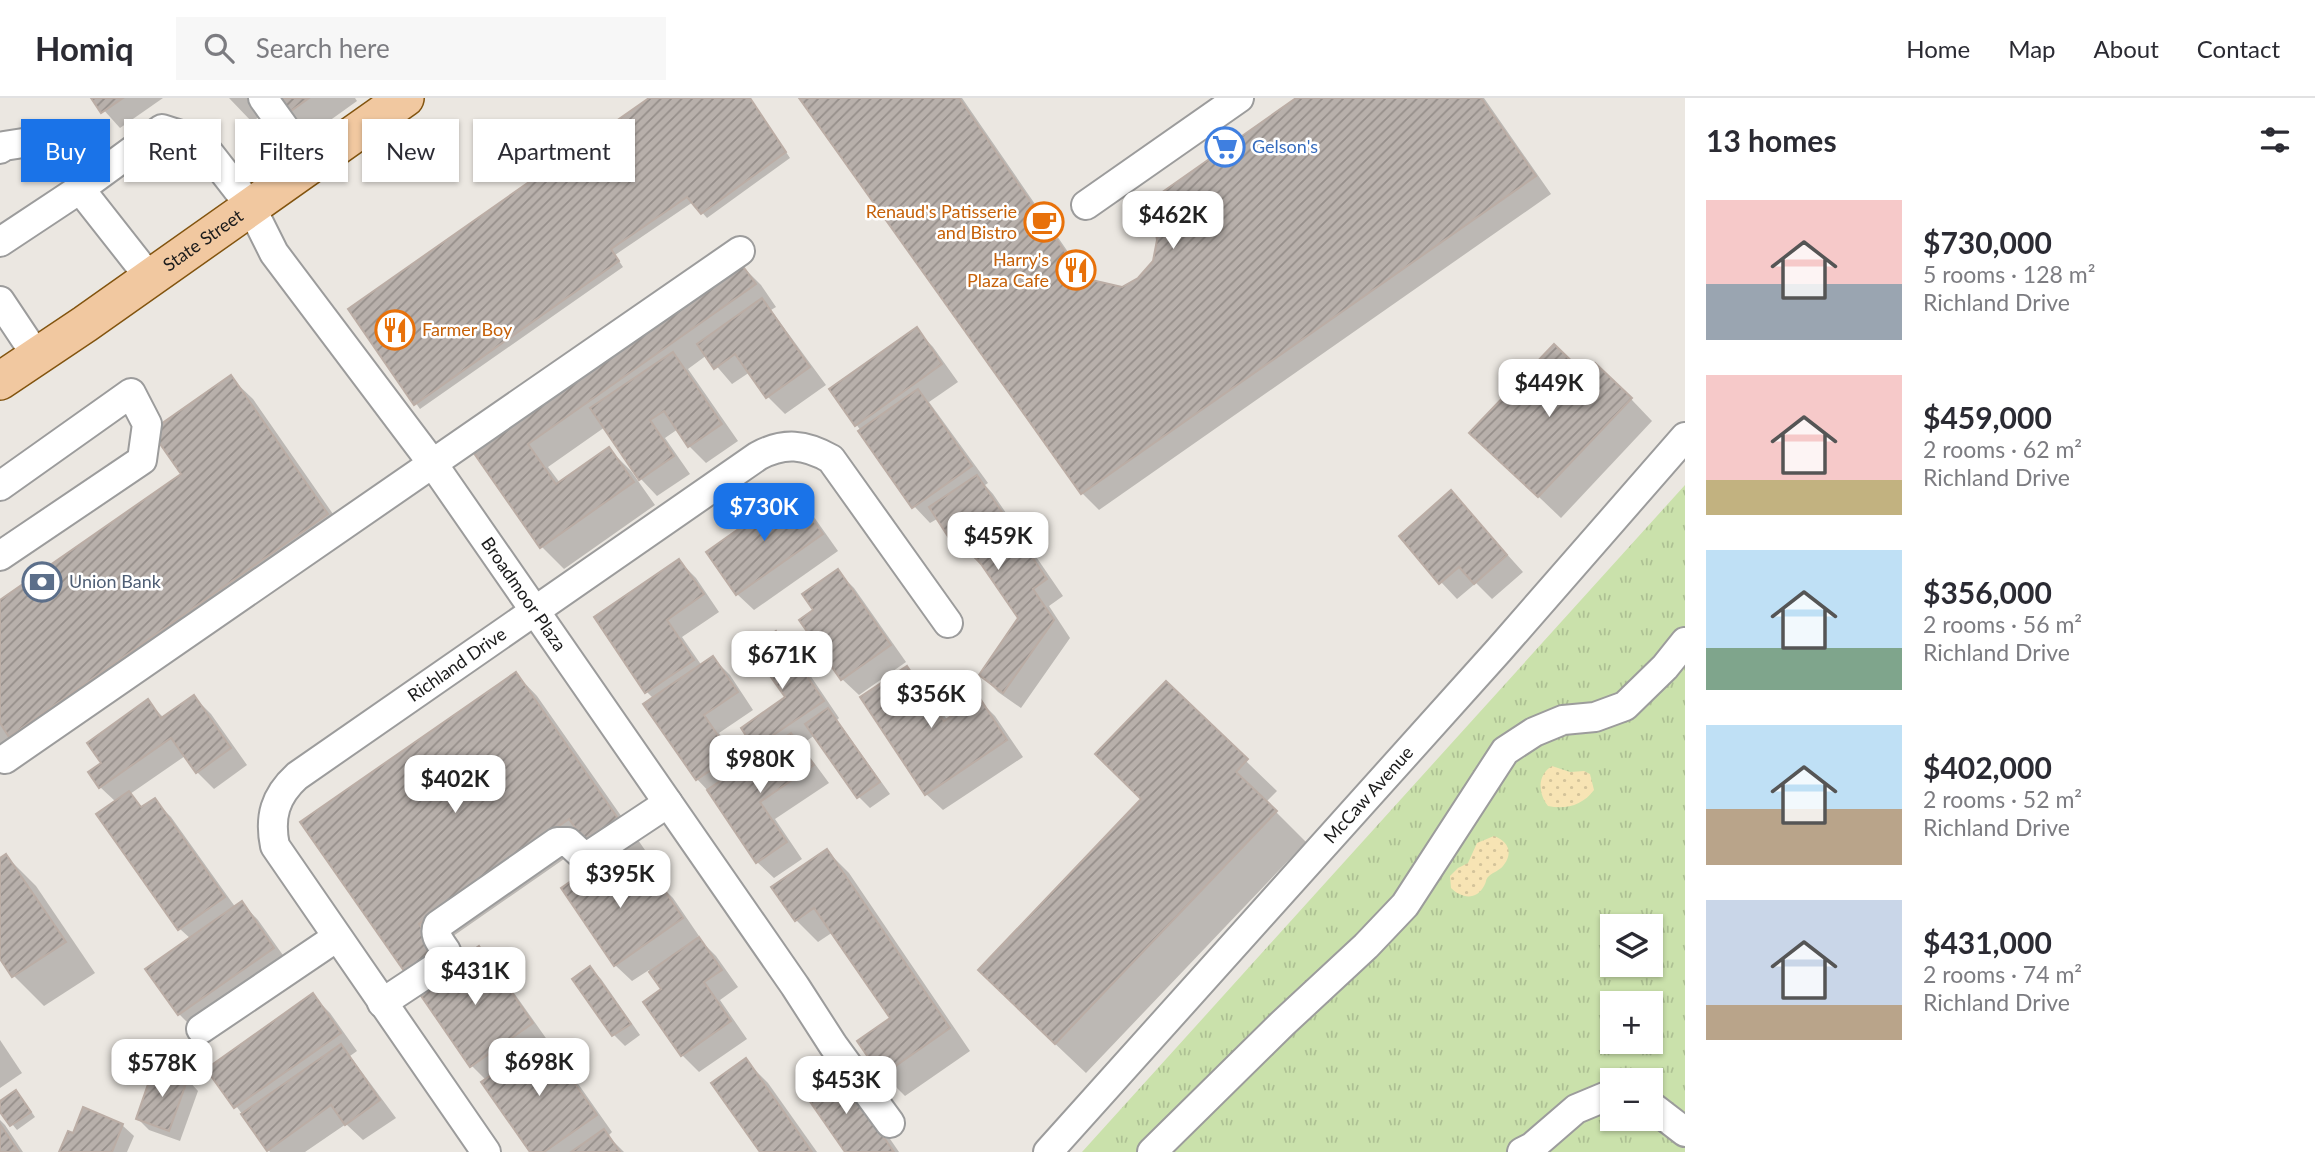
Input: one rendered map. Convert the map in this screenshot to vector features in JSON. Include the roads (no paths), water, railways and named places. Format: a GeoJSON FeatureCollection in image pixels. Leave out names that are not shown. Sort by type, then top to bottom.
{"type":"FeatureCollection","features":[{"type":"Feature","properties":{"kind":"main road","name":"State Street"},"geometry":{"type":"LineString","coordinates":[[348,134],[383,104]]}},
{"type":"Feature","properties":{"kind":"main road","name":"State Street"},"geometry":{"type":"LineString","coordinates":[[0,381],[287,182]]}},
{"type":"Feature","properties":{"kind":"street"},"geometry":{"type":"LineString","coordinates":[[263,98],[278,119]]}},
{"type":"Feature","properties":{"kind":"street"},"geometry":{"type":"LineString","coordinates":[[1086,205],[1239,98]]}},
{"type":"Feature","properties":{"kind":"street","name":"Broadmoor Plaza"},"geometry":{"type":"LineString","coordinates":[[110,167],[162,129],[184,136],[206,149],[251,207],[274,253],[433,464],[795,986],[833,1045],[890,1123]]}},
{"type":"Feature","properties":{"kind":"street"},"geometry":{"type":"LineString","coordinates":[[0,149],[21,143]]}},
{"type":"Feature","properties":{"kind":"street"},"geometry":{"type":"LineString","coordinates":[[0,242],[89,182]]}},
{"type":"Feature","properties":{"kind":"street"},"geometry":{"type":"LineString","coordinates":[[91,182],[150,278]]}},
{"type":"Feature","properties":{"kind":"street"},"geometry":{"type":"LineString","coordinates":[[5,759],[740,251]]}},
{"type":"Feature","properties":{"kind":"street"},"geometry":{"type":"LineString","coordinates":[[0,301],[36,355]]}},
{"type":"Feature","properties":{"kind":"street"},"geometry":{"type":"LineString","coordinates":[[0,486],[131,393],[147,424],[142,460],[0,556]]}},
{"type":"Feature","properties":{"kind":"street","name":"McCaw Avenue"},"geometry":{"type":"LineString","coordinates":[[1048,1152],[1499,650],[1685,438]]}},
{"type":"Feature","properties":{"kind":"street","name":"Richland Drive"},"geometry":{"type":"LineString","coordinates":[[486,1152],[275,846],[272,815],[281,793],[297,776],[758,456],[787,445],[803,446],[831,459],[948,623]]}},
{"type":"Feature","properties":{"kind":"street"},"geometry":{"type":"LineString","coordinates":[[1152,1152],[1405,905],[1505,751],[1534,732],[1563,720],[1595,717],[1625,706],[1665,667],[1685,642]]}},
{"type":"Feature","properties":{"kind":"street"},"geometry":{"type":"LineString","coordinates":[[383,1003],[443,962],[446,951],[436,931],[438,925],[557,842],[568,842],[581,854],[588,856],[668,803]]}},
{"type":"Feature","properties":{"kind":"street"},"geometry":{"type":"LineString","coordinates":[[201,1029],[337,937]]}},
{"type":"Feature","properties":{"kind":"street"},"geometry":{"type":"LineString","coordinates":[[1522,1152],[1532,1147],[1576,1109],[1600,1099]]}},
{"type":"Feature","properties":{"kind":"street"},"geometry":{"type":"LineString","coordinates":[[1663,1115],[1685,1132]]}},
{"type":"Feature","properties":{"kind":"place","name":"Gelson's"},"geometry":{"type":"Point","coordinates":[1225,147]}},
{"type":"Feature","properties":{"kind":"place","name":"Renaud's Patisserie and Bistro"},"geometry":{"type":"Point","coordinates":[1044,222]}},
{"type":"Feature","properties":{"kind":"place","name":"Harry's Plaza Cafe"},"geometry":{"type":"Point","coordinates":[1076,270]}},
{"type":"Feature","properties":{"kind":"place","name":"Farmer Boy"},"geometry":{"type":"Point","coordinates":[395,330]}},
{"type":"Feature","properties":{"kind":"place","name":"Union Bank"},"geometry":{"type":"Point","coordinates":[42,582]}}]}
